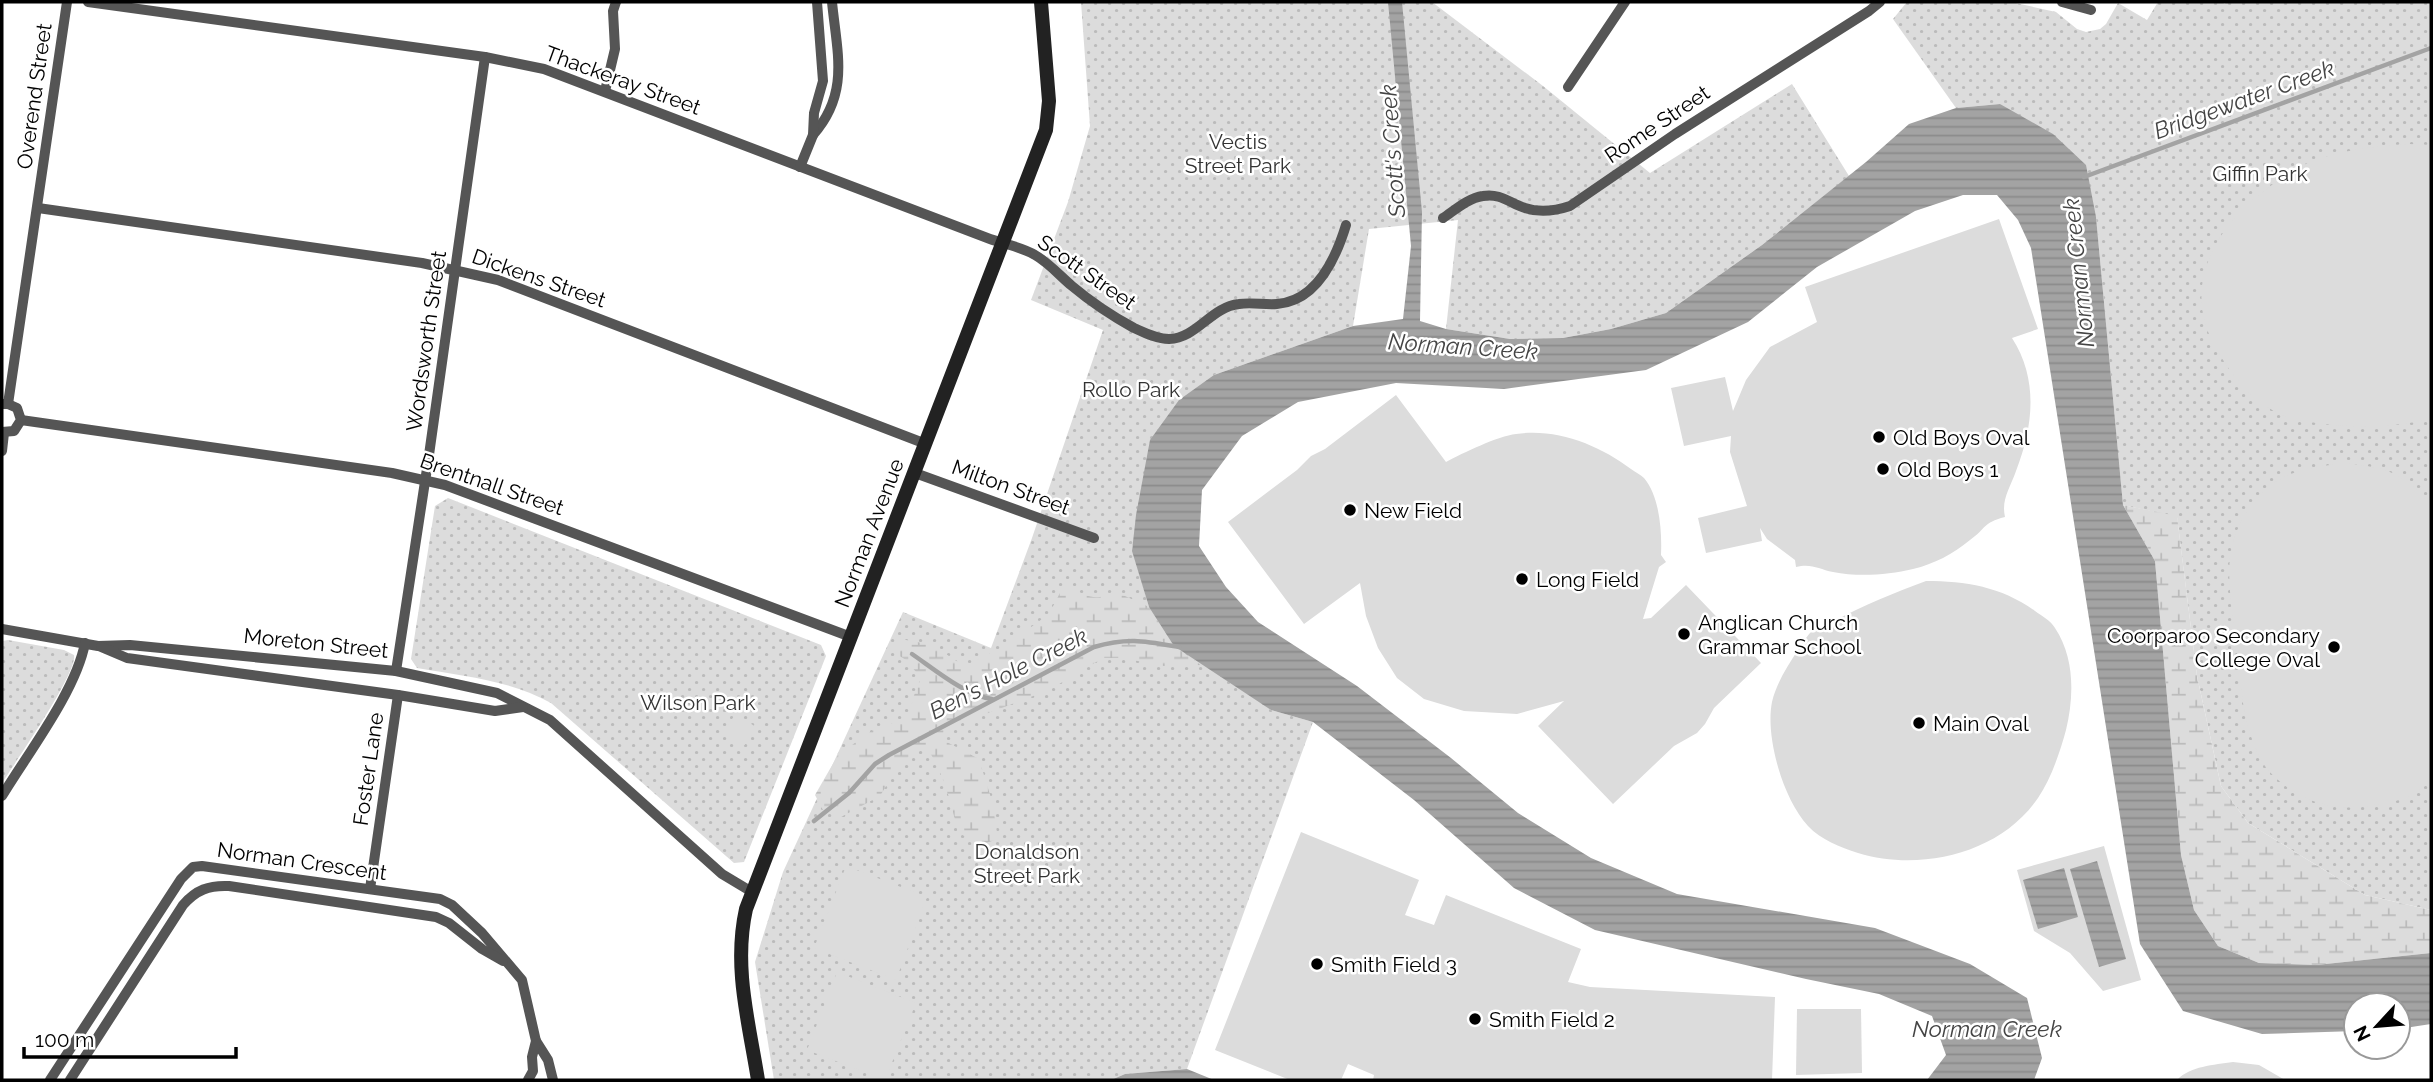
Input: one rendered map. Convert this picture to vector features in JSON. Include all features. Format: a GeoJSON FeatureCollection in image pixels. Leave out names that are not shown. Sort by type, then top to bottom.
{"type":"FeatureCollection","features":[{"type":"Feature","properties":{"kind":"street","name":"Overend Street"},"geometry":{"type":"LineString","coordinates":[[5,404],[38,208],[67,2]]}},
{"type":"Feature","properties":{"kind":"street","name":"Thackeray Street"},"geometry":{"type":"LineString","coordinates":[[88,2],[485,57],[544,69],[1003,243]]}},
{"type":"Feature","properties":{"kind":"street"},"geometry":{"type":"LineString","coordinates":[[813,135],[814,113],[822,81],[817,2]]}},
{"type":"Feature","properties":{"kind":"street"},"geometry":{"type":"LineString","coordinates":[[800,167],[813,135],[826,120],[838,85],[832,2]]}},
{"type":"Feature","properties":{"kind":"street","name":"Norman Avenue"},"geometry":{"type":"LineString","coordinates":[[758,1080],[744,999],[740,956],[742,928],[752,892],[1041,144],[1048,116],[1041,2]]}},
{"type":"Feature","properties":{"kind":"street"},"geometry":{"type":"LineString","coordinates":[[1568,87],[1625,2]]}},
{"type":"Feature","properties":{"kind":"street","name":"Rome Street"},"geometry":{"type":"LineString","coordinates":[[1443,218],[1470,201],[1484,196],[1506,198],[1524,208],[1535,210],[1552,211],[1570,206],[1675,134],[1880,2]]}},
{"type":"Feature","properties":{"kind":"street"},"geometry":{"type":"LineString","coordinates":[[2062,2],[2091,10]]}},
{"type":"Feature","properties":{"kind":"street"},"geometry":{"type":"LineString","coordinates":[[605,91],[615,49],[613,5]]}},
{"type":"Feature","properties":{"kind":"street","name":"Wordsworth Street"},"geometry":{"type":"LineString","coordinates":[[396,671],[485,57]]}},
{"type":"Feature","properties":{"kind":"street","name":"Dickens Street"},"geometry":{"type":"LineString","coordinates":[[38,208],[456,269],[498,280],[926,444]]}},
{"type":"Feature","properties":{"kind":"street","name":"Scott Street"},"geometry":{"type":"LineString","coordinates":[[1003,243],[1036,256],[1089,300],[1124,323],[1152,336],[1168,339],[1186,335],[1232,304],[1278,304],[1290,301],[1309,290],[1332,261],[1346,225]]}},
{"type":"Feature","properties":{"kind":"street"},"geometry":{"type":"LineString","coordinates":[[2,451],[3,432],[14,430],[21,420],[17,408],[5,404]]}},
{"type":"Feature","properties":{"kind":"street","name":"Brentnall Street"},"geometry":{"type":"LineString","coordinates":[[21,420],[425,480],[463,491],[851,637]]}},
{"type":"Feature","properties":{"kind":"street","name":"Milton Street"},"geometry":{"type":"LineString","coordinates":[[915,473],[1094,538]]}},
{"type":"Feature","properties":{"kind":"street","name":"Moreton Street"},"geometry":{"type":"LineString","coordinates":[[2,629],[99,646],[127,658],[495,711],[524,707]]}},
{"type":"Feature","properties":{"kind":"street"},"geometry":{"type":"LineString","coordinates":[[2,796],[69,688],[79,667],[85,643]]}},
{"type":"Feature","properties":{"kind":"street","name":"Moreton Street"},"geometry":{"type":"LineString","coordinates":[[99,646],[130,645],[396,671],[497,692],[550,720],[722,874],[752,892]]}},
{"type":"Feature","properties":{"kind":"street","name":"Foster Lane"},"geometry":{"type":"LineString","coordinates":[[370,890],[398,695]]}},
{"type":"Feature","properties":{"kind":"street","name":"Norman Crescent"},"geometry":{"type":"LineString","coordinates":[[50,1080],[191,868],[221,868],[446,901],[482,933],[522,980],[536,1041],[548,1060],[553,1080]]}},
{"type":"Feature","properties":{"kind":"street","name":"Norman Crescent"},"geometry":{"type":"LineString","coordinates":[[70,1080],[183,905],[195,893],[210,887],[229,886],[436,916],[482,949],[509,964]]}},
{"type":"Feature","properties":{"kind":"street","name":"Norman Crescent"},"geometry":{"type":"LineString","coordinates":[[528,1080],[533,1071],[536,1041]]}},
{"type":"Feature","properties":{"kind":"green space"},"geometry":{"type":"Polygon","coordinates":[[[1081,2],[1432,2],[1543,86],[1650,173],[1792,84],[1849,176],[1762,245],[1666,313],[1611,329],[1563,338],[1510,339],[1446,329],[1458,220],[1369,229],[1353,326],[1214,375],[1132,547],[1149,607],[1271,710],[1313,722],[1187,1069],[1125,1074],[1111,1080],[774,1080],[755,962],[783,872],[903,612],[991,648],[1032,538],[1103,330],[1031,300],[1068,202],[1090,126],[1081,2]]]}},
{"type":"Feature","properties":{"kind":"green space","name":"Giffin Park"},"geometry":{"type":"Polygon","coordinates":[[[1907,2],[2011,2],[2056,12],[2077,29],[2086,32],[2100,29],[2106,24],[2118,3],[2147,20],[2158,2],[2431,2],[2431,910],[2365,895],[2248,823],[2221,786],[2197,676],[2177,517],[2123,505],[2096,217],[2000,104],[1956,108],[1893,19],[1907,2]]]}},
{"type":"Feature","properties":{"kind":"green space"},"geometry":{"type":"Polygon","coordinates":[[[2431,145],[2431,419],[2384,426],[2352,426],[2294,419],[2273,411],[2245,389],[2230,370],[2206,326],[2202,303],[2203,281],[2209,259],[2219,239],[2250,202],[2269,187],[2315,160],[2374,147],[2431,145]]]}},
{"type":"Feature","properties":{"kind":"green space","name":"Old Boys Oval"},"geometry":{"type":"Polygon","coordinates":[[[1999,219],[2038,329],[2012,338],[2026,370],[2030,404],[2022,454],[2005,499],[2005,517],[1988,524],[1964,545],[1943,558],[1921,567],[1893,573],[1853,574],[1811,566],[1796,567],[1795,560],[1767,539],[1760,528],[1762,541],[1706,553],[1698,518],[1747,506],[1730,452],[1731,436],[1684,446],[1671,388],[1725,377],[1733,411],[1746,380],[1770,347],[1817,322],[1805,287],[1999,219]]]}},
{"type":"Feature","properties":{"kind":"green space"},"geometry":{"type":"Polygon","coordinates":[[[1396,395],[1446,462],[1509,435],[1547,434],[1577,440],[1591,446],[1619,460],[1644,478],[1657,505],[1661,555],[1666,562],[1659,567],[1643,619],[1651,618],[1686,585],[1761,663],[1714,708],[1697,733],[1674,746],[1613,804],[1538,726],[1564,701],[1517,714],[1464,711],[1424,699],[1397,678],[1378,648],[1366,616],[1360,583],[1304,624],[1228,522],[1297,470],[1311,456],[1325,449],[1396,395]]]}},
{"type":"Feature","properties":{"kind":"green space","name":"Coorparoo Secondary College Oval"},"geometry":{"type":"Polygon","coordinates":[[[2346,463],[2395,474],[2413,487],[2431,508],[2431,781],[2402,799],[2355,807],[2327,805],[2301,796],[2278,780],[2261,760],[2243,705],[2229,582],[2230,558],[2236,533],[2254,501],[2268,487],[2288,475],[2310,468],[2346,463]]]}},
{"type":"Feature","properties":{"kind":"green space","name":"Wilson Park"},"geometry":{"type":"Polygon","coordinates":[[[448,498],[821,645],[826,656],[744,862],[734,863],[551,703],[502,684],[417,668],[411,659],[435,506],[448,498]]]}},
{"type":"Feature","properties":{"kind":"green space"},"geometry":{"type":"Polygon","coordinates":[[[2123,505],[2177,516],[2197,676],[2221,786],[2248,823],[2365,895],[2431,910],[2431,953],[2316,965],[2259,963],[2218,946],[2194,910],[2181,855],[2155,561],[2123,505]]]}},
{"type":"Feature","properties":{"kind":"green space","name":"Main Oval"},"geometry":{"type":"Polygon","coordinates":[[[1926,581],[1955,582],[1997,591],[2022,603],[2051,623],[2062,640],[2069,665],[2069,717],[2058,756],[2043,791],[2022,817],[2003,833],[1957,854],[1932,859],[1882,858],[1858,853],[1831,842],[1813,831],[1799,814],[1778,767],[1771,732],[1772,702],[1786,668],[1812,631],[1868,604],[1926,581]]]}},
{"type":"Feature","properties":{"kind":"green space"},"geometry":{"type":"Polygon","coordinates":[[[1071,588],[1092,597],[1114,591],[1149,607],[1174,646],[1201,665],[1164,666],[1122,658],[1103,658],[1049,690],[957,725],[943,740],[979,759],[992,801],[998,839],[983,844],[958,833],[940,773],[923,745],[898,766],[880,796],[841,817],[824,812],[815,795],[838,755],[873,730],[909,717],[921,678],[906,660],[895,653],[898,639],[933,646],[969,667],[982,656],[1001,649],[1049,614],[1061,591],[1071,588]]]}},
{"type":"Feature","properties":{"kind":"green space"},"geometry":{"type":"Polygon","coordinates":[[[2,641],[64,650],[74,655],[73,665],[56,698],[2,783],[2,641]]]}},
{"type":"Feature","properties":{"kind":"green space"},"geometry":{"type":"Polygon","coordinates":[[[736,713],[757,728],[743,747],[723,733],[736,713]]]}},
{"type":"Feature","properties":{"kind":"green space"},"geometry":{"type":"Polygon","coordinates":[[[1301,832],[1419,880],[1405,915],[1434,925],[1446,895],[1581,949],[1568,982],[1590,987],[1775,997],[1772,1080],[1373,1080],[1374,1075],[1348,1064],[1341,1080],[1290,1080],[1215,1050],[1301,832]]]}},
{"type":"Feature","properties":{"kind":"green space"},"geometry":{"type":"Polygon","coordinates":[[[2104,846],[2141,980],[2103,991],[2070,953],[2034,931],[2017,870],[2104,846]]]}},
{"type":"Feature","properties":{"kind":"green space"},"geometry":{"type":"Polygon","coordinates":[[[846,866],[927,897],[896,980],[814,948],[846,866]]]}},
{"type":"Feature","properties":{"kind":"green space"},"geometry":{"type":"Polygon","coordinates":[[[837,972],[916,1003],[885,1080],[807,1050],[837,972]]]}},
{"type":"Feature","properties":{"kind":"green space"},"geometry":{"type":"Polygon","coordinates":[[[1797,1009],[1861,1009],[1862,1073],[1796,1075],[1797,1009]]]}},
{"type":"Feature","properties":{"kind":"green space"},"geometry":{"type":"Polygon","coordinates":[[[2233,1062],[2259,1065],[2285,1080],[2177,1080],[2195,1069],[2233,1062]]]}},
{"type":"Feature","properties":{"kind":"water","name":"Norman Creek"},"geometry":{"type":"Polygon","coordinates":[[[1388,2],[1402,2],[1422,212],[1420,321],[1446,329],[1510,339],[1563,338],[1611,329],[1666,313],[1762,245],[1909,124],[1956,108],[2000,104],[2053,134],[2086,165],[2096,217],[2123,505],[2155,561],[2181,855],[2194,910],[2218,946],[2259,963],[2316,965],[2431,953],[2431,1024],[2412,1027],[2412,991],[2342,991],[2342,1031],[2262,1034],[2183,1011],[2140,944],[2031,248],[2018,220],[1997,195],[1963,195],[1915,211],[1817,267],[1748,322],[1646,370],[1504,389],[1396,383],[1298,402],[1242,436],[1202,490],[1199,546],[1226,587],[1258,622],[1357,686],[1518,813],[1591,858],[1677,894],[1875,928],[1970,964],[2027,998],[2042,1058],[2034,1080],[1927,1080],[1946,1055],[1932,1016],[1879,994],[1595,930],[1514,888],[1414,800],[1313,722],[1271,710],[1174,646],[1149,607],[1132,551],[1150,440],[1179,400],[1214,375],[1353,326],[1403,319],[1411,246],[1388,2]]]}},
{"type":"Feature","properties":{"kind":"water"},"geometry":{"type":"Polygon","coordinates":[[[2097,861],[2126,959],[2099,967],[2070,869],[2097,861]]]}},
{"type":"Feature","properties":{"kind":"water"},"geometry":{"type":"Polygon","coordinates":[[[2064,868],[2078,917],[2038,929],[2023,880],[2064,868]]]}},
{"type":"Feature","properties":{"kind":"water"},"geometry":{"type":"Polygon","coordinates":[[[1187,1069],[1214,1080],[1111,1080],[1125,1074],[1187,1069]]]}},
{"type":"Feature","properties":{"kind":"waterway","name":"Bridgewater Creek"},"geometry":{"type":"LineString","coordinates":[[2084,177],[2431,48]]}},
{"type":"Feature","properties":{"kind":"waterway","name":"Ben's Hole Creek"},"geometry":{"type":"LineString","coordinates":[[814,821],[849,793],[875,764],[889,755],[1094,647],[1136,641],[1179,647]]}},
{"type":"Feature","properties":{"kind":"waterway"},"geometry":{"type":"LineString","coordinates":[[912,654],[961,687],[992,699]]}},
{"type":"Feature","properties":{"kind":"place","name":"Old Boys Oval"},"geometry":{"type":"Point","coordinates":[1879,437]}},
{"type":"Feature","properties":{"kind":"place","name":"Old Boys 1"},"geometry":{"type":"Point","coordinates":[1883,469]}},
{"type":"Feature","properties":{"kind":"place","name":"New Field"},"geometry":{"type":"Point","coordinates":[1350,510]}},
{"type":"Feature","properties":{"kind":"place","name":"Long Field"},"geometry":{"type":"Point","coordinates":[1522,579]}},
{"type":"Feature","properties":{"kind":"place","name":"Anglican Church Grammar School"},"geometry":{"type":"Point","coordinates":[1684,634]}},
{"type":"Feature","properties":{"kind":"place","name":"Coorparoo Secondary College Oval"},"geometry":{"type":"Point","coordinates":[2334,647]}},
{"type":"Feature","properties":{"kind":"place","name":"Main Oval"},"geometry":{"type":"Point","coordinates":[1919,723]}},
{"type":"Feature","properties":{"kind":"place","name":"Smith Field 3"},"geometry":{"type":"Point","coordinates":[1317,964]}},
{"type":"Feature","properties":{"kind":"place","name":"Smith Field 2"},"geometry":{"type":"Point","coordinates":[1475,1019]}},
{"type":"Feature","properties":{"kind":"park label","name":"Vectis Street Park"},"geometry":{"type":"Point","coordinates":[1238,153]}},
{"type":"Feature","properties":{"kind":"park label","name":"Rollo Park"},"geometry":{"type":"Point","coordinates":[1131,389]}},
{"type":"Feature","properties":{"kind":"park label","name":"Donaldson Street Park"},"geometry":{"type":"Point","coordinates":[1027,863]}},
{"type":"Feature","properties":{"kind":"water label","name":"Scott's Creek"},"geometry":{"type":"Point","coordinates":[1392,151]}}]}
